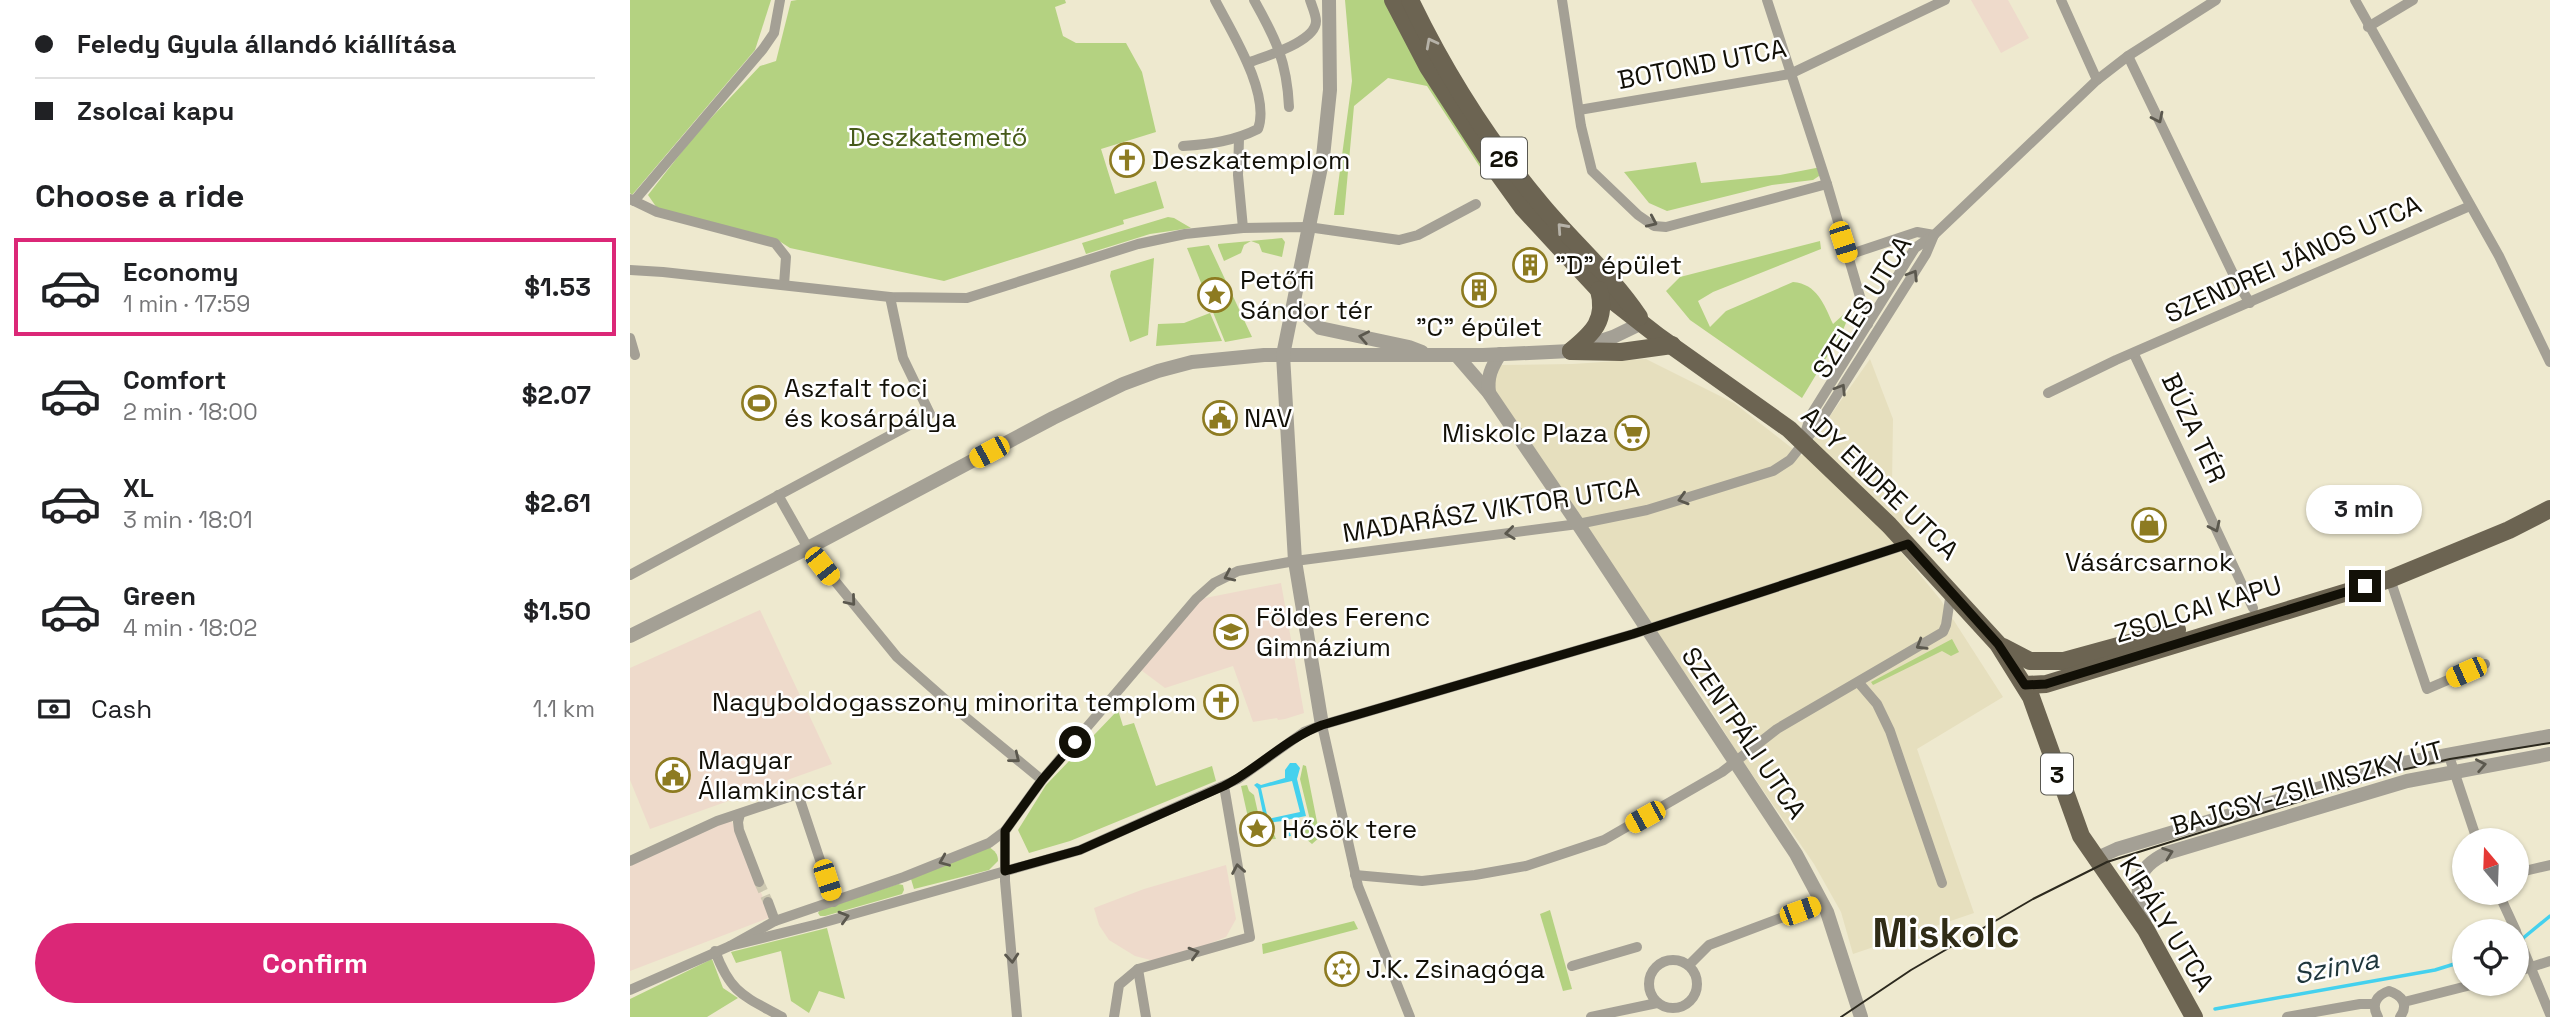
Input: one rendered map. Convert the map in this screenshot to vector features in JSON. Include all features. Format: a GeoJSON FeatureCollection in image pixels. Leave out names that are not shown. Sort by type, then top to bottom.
{"type":"FeatureCollection","features":[{"type":"Feature","properties":{"kind":"main road","name":"26"},"geometry":{"type":"LineString","coordinates":[[1393,0],[1428,66],[1523,208],[1599,290],[1672,345]]}},
{"type":"Feature","properties":{"kind":"main road","name":"26"},"geometry":{"type":"LineString","coordinates":[[1410,0],[1438,56],[1497,148],[1541,204],[1626,296],[1642,323]]}},
{"type":"Feature","properties":{"kind":"main road"},"geometry":{"type":"LineString","coordinates":[[1572,351],[1591,335],[1601,316],[1599,290]]}},
{"type":"Feature","properties":{"kind":"main road"},"geometry":{"type":"LineString","coordinates":[[1572,351],[1621,352],[1672,345]]}},
{"type":"Feature","properties":{"kind":"main road","name":"ADY ENDRE UTCA"},"geometry":{"type":"LineString","coordinates":[[1672,345],[1777,420],[1802,442],[1908,544],[1998,644],[2025,685],[2076,825],[2095,859]]}},
{"type":"Feature","properties":{"kind":"main road","name":"ZSOLCAI KAPU"},"geometry":{"type":"LineString","coordinates":[[2025,685],[2046,684],[2390,579],[2509,530],[2550,509]]}},
{"type":"Feature","properties":{"kind":"main road","name":"ZSOLCAI KAPU"},"geometry":{"type":"LineString","coordinates":[[2064,661],[2387,568],[2430,561]]}},
{"type":"Feature","properties":{"kind":"main road"},"geometry":{"type":"LineString","coordinates":[[1998,644],[2029,662],[2064,661]]}},
{"type":"Feature","properties":{"kind":"main road","name":"ADY ENDRE UTCA"},"geometry":{"type":"LineString","coordinates":[[2022,659],[2025,685]]}},
{"type":"Feature","properties":{"kind":"main road"},"geometry":{"type":"LineString","coordinates":[[2025,685],[2038,671],[2064,661]]}},
{"type":"Feature","properties":{"kind":"main road","name":"KIRÁLY UTCA"},"geometry":{"type":"LineString","coordinates":[[2095,859],[2146,930],[2194,1017]]}},
{"type":"Feature","properties":{"kind":"street"},"geometry":{"type":"LineString","coordinates":[[780,0],[774,33],[763,49],[632,200],[657,212],[775,243],[786,257],[784,285]]}},
{"type":"Feature","properties":{"kind":"street"},"geometry":{"type":"LineString","coordinates":[[1183,146],[1239,138],[1258,129],[1262,120],[1248,63],[1215,0]]}},
{"type":"Feature","properties":{"kind":"street"},"geometry":{"type":"LineString","coordinates":[[1254,0],[1281,50],[1288,83],[1289,107]]}},
{"type":"Feature","properties":{"kind":"street"},"geometry":{"type":"LineString","coordinates":[[1248,63],[1306,38],[1314,31],[1316,20],[1310,0]]}},
{"type":"Feature","properties":{"kind":"street"},"geometry":{"type":"LineString","coordinates":[[1329,0],[1330,90],[1323,157],[1283,355],[1295,561],[1322,725],[1355,875],[1410,1017]]}},
{"type":"Feature","properties":{"kind":"street"},"geometry":{"type":"LineString","coordinates":[[1562,0],[1579,110],[1592,171],[1638,215],[1654,226],[1666,227],[1827,184]]}},
{"type":"Feature","properties":{"kind":"street"},"geometry":{"type":"LineString","coordinates":[[1767,0],[1827,184],[1868,324],[1878,331]]}},
{"type":"Feature","properties":{"kind":"street","name":"BOTOND UTCA"},"geometry":{"type":"LineString","coordinates":[[1579,110],[1790,75],[1945,0]]}},
{"type":"Feature","properties":{"kind":"street"},"geometry":{"type":"LineString","coordinates":[[2060,0],[2097,80]]}},
{"type":"Feature","properties":{"kind":"street","name":"SZELES UTCA"},"geometry":{"type":"LineString","coordinates":[[1802,442],[1811,415],[1915,248],[1934,235],[2097,80],[2128,56],[2216,0]]}},
{"type":"Feature","properties":{"kind":"street"},"geometry":{"type":"LineString","coordinates":[[2355,0],[2499,256],[2550,362]]}},
{"type":"Feature","properties":{"kind":"street"},"geometry":{"type":"LineString","coordinates":[[2368,27],[2413,0]]}},
{"type":"Feature","properties":{"kind":"street"},"geometry":{"type":"LineString","coordinates":[[2128,56],[2238,284],[2250,303]]}},
{"type":"Feature","properties":{"kind":"street"},"geometry":{"type":"LineString","coordinates":[[1239,138],[1238,175],[1243,228]]}},
{"type":"Feature","properties":{"kind":"street"},"geometry":{"type":"LineString","coordinates":[[630,270],[890,297],[967,298],[1138,244],[1209,231],[1308,227],[1399,240],[1418,235],[1476,204]]}},
{"type":"Feature","properties":{"kind":"street","name":"SZENDREI JÁNOS UTCA"},"geometry":{"type":"LineString","coordinates":[[2134,354],[2470,206]]}},
{"type":"Feature","properties":{"kind":"street","name":"SZELES UTCA"},"geometry":{"type":"LineString","coordinates":[[1847,255],[1917,232],[1934,235]]}},
{"type":"Feature","properties":{"kind":"street","name":"SZELES UTCA"},"geometry":{"type":"LineString","coordinates":[[1802,442],[1820,422],[1926,254],[1934,235]]}},
{"type":"Feature","properties":{"kind":"street"},"geometry":{"type":"LineString","coordinates":[[630,575],[930,414],[903,358],[890,297]]}},
{"type":"Feature","properties":{"kind":"street"},"geometry":{"type":"LineString","coordinates":[[1294,303],[1320,328],[1409,346],[1429,355]]}},
{"type":"Feature","properties":{"kind":"street"},"geometry":{"type":"LineString","coordinates":[[630,636],[808,548],[1053,418],[1123,384],[1157,372],[1192,362],[1234,357],[1457,356],[1572,351],[1614,337],[1642,323]]}},
{"type":"Feature","properties":{"kind":"street"},"geometry":{"type":"LineString","coordinates":[[630,338],[635,355]]}},
{"type":"Feature","properties":{"kind":"street"},"geometry":{"type":"LineString","coordinates":[[1489,393],[1491,368],[1500,354]]}},
{"type":"Feature","properties":{"kind":"street","name":"BÚZA TÉR"},"geometry":{"type":"LineString","coordinates":[[2048,393],[2134,354],[2253,608]]}},
{"type":"Feature","properties":{"kind":"street","name":"SZENTPÁLI UTCA"},"geometry":{"type":"LineString","coordinates":[[1457,356],[1489,393],[1578,524],[1639,632],[1735,762],[1796,854],[1823,902],[1861,1017]]}},
{"type":"Feature","properties":{"kind":"street","name":"MADARÁSZ VIKTOR UTCA"},"geometry":{"type":"LineString","coordinates":[[1005,831],[1042,780],[1196,599],[1214,583],[1238,571],[1295,561],[1578,524],[1647,510],[1756,477],[1790,460],[1802,442]]}},
{"type":"Feature","properties":{"kind":"street"},"geometry":{"type":"LineString","coordinates":[[778,495],[808,548],[897,657],[1042,780]]}},
{"type":"Feature","properties":{"kind":"street"},"geometry":{"type":"LineString","coordinates":[[630,990],[730,946],[1080,850],[1238,779],[1304,732],[1322,725],[1639,632],[1908,544]]}},
{"type":"Feature","properties":{"kind":"street"},"geometry":{"type":"LineString","coordinates":[[2390,579],[2427,689],[2485,664]]}},
{"type":"Feature","properties":{"kind":"street"},"geometry":{"type":"LineString","coordinates":[[1355,875],[1422,881],[1475,875],[1550,859],[1604,840],[1722,772],[1777,729],[1943,632],[1951,591]]}},
{"type":"Feature","properties":{"kind":"street"},"geometry":{"type":"LineString","coordinates":[[1859,683],[1877,704],[1890,731],[1942,883]]}},
{"type":"Feature","properties":{"kind":"street","name":"BAJCSY-ZSILINSZKY ÚT"},"geometry":{"type":"LineString","coordinates":[[2095,859],[2117,849],[2393,766],[2448,753],[2550,736]]}},
{"type":"Feature","properties":{"kind":"street"},"geometry":{"type":"LineString","coordinates":[[2448,753],[2473,828]]}},
{"type":"Feature","properties":{"kind":"street","name":"BAJCSY-ZSILINSZKY ÚT"},"geometry":{"type":"LineString","coordinates":[[2146,930],[2139,900],[2139,879],[2148,863],[2156,858],[2407,781],[2550,754]]}},
{"type":"Feature","properties":{"kind":"street"},"geometry":{"type":"LineString","coordinates":[[1114,1017],[1119,985],[1138,969],[1250,936],[1224,786]]}},
{"type":"Feature","properties":{"kind":"street"},"geometry":{"type":"LineString","coordinates":[[630,861],[717,821],[798,794],[834,902]]}},
{"type":"Feature","properties":{"kind":"street"},"geometry":{"type":"LineString","coordinates":[[740,814],[737,822],[739,830],[759,882]]}},
{"type":"Feature","properties":{"kind":"street"},"geometry":{"type":"LineString","coordinates":[[1005,831],[1005,871],[1017,1017]]}},
{"type":"Feature","properties":{"kind":"street"},"geometry":{"type":"LineString","coordinates":[[730,946],[775,921],[904,877],[989,843],[1005,831]]}},
{"type":"Feature","properties":{"kind":"street"},"geometry":{"type":"LineString","coordinates":[[2529,870],[2550,865]]}},
{"type":"Feature","properties":{"kind":"street"},"geometry":{"type":"LineString","coordinates":[[904,877],[911,898]]}},
{"type":"Feature","properties":{"kind":"street"},"geometry":{"type":"LineString","coordinates":[[768,902],[775,921]]}},
{"type":"Feature","properties":{"kind":"street"},"geometry":{"type":"LineString","coordinates":[[1689,965],[1709,945],[1823,902]]}},
{"type":"Feature","properties":{"kind":"street"},"geometry":{"type":"LineString","coordinates":[[812,909],[818,924]]}},
{"type":"Feature","properties":{"kind":"street"},"geometry":{"type":"LineString","coordinates":[[1572,966],[1637,947]]}},
{"type":"Feature","properties":{"kind":"street"},"geometry":{"type":"LineString","coordinates":[[715,951],[724,976],[739,993],[782,1017]]}},
{"type":"Feature","properties":{"kind":"street"},"geometry":{"type":"LineString","coordinates":[[1674,960],[1689,965],[1698,983],[1689,1003],[1676,1009],[1657,1003],[1648,984],[1653,970],[1666,961],[1674,960]]}},
{"type":"Feature","properties":{"kind":"street"},"geometry":{"type":"LineString","coordinates":[[2529,960],[2550,1012]]}},
{"type":"Feature","properties":{"kind":"street"},"geometry":{"type":"LineString","coordinates":[[2529,968],[2550,961]]}},
{"type":"Feature","properties":{"kind":"street"},"geometry":{"type":"LineString","coordinates":[[1138,969],[1146,1017]]}},
{"type":"Feature","properties":{"kind":"street"},"geometry":{"type":"LineString","coordinates":[[2404,1002],[2452,990]]}},
{"type":"Feature","properties":{"kind":"street"},"geometry":{"type":"LineString","coordinates":[[2378,1017],[2374,1004],[2378,996],[2389,991],[2396,993],[2404,1002],[2400,1017]]}},
{"type":"Feature","properties":{"kind":"street"},"geometry":{"type":"LineString","coordinates":[[1591,1017],[1657,1003]]}},
{"type":"Feature","properties":{"kind":"street"},"geometry":{"type":"LineString","coordinates":[[2287,1017],[2374,1004]]}},
{"type":"Feature","properties":{"kind":"shaded area"},"geometry":{"type":"Polygon","coordinates":[[[1971,0],[2008,0],[2029,38],[2001,53],[1971,0]]]}},
{"type":"Feature","properties":{"kind":"shaded area"},"geometry":{"type":"Polygon","coordinates":[[[1646,359],[1734,403],[1802,456],[1870,359],[1893,419],[1892,485],[1896,502],[1910,527],[1896,546],[1940,599],[2003,697],[1917,749],[1974,913],[1853,954],[1841,912],[1814,864],[1736,751],[1704,698],[1652,632],[1489,393],[1500,365],[1646,359]]]}},
{"type":"Feature","properties":{"kind":"shaded area","name":"Földes Ferenc Gimnázium"},"geometry":{"type":"Polygon","coordinates":[[[1281,583],[1304,713],[1285,719],[1253,722],[1233,666],[1165,688],[1141,670],[1200,599],[1281,583]]]}},
{"type":"Feature","properties":{"kind":"shaded area"},"geometry":{"type":"Polygon","coordinates":[[[760,610],[832,764],[650,829],[630,780],[630,668],[760,610]]]}},
{"type":"Feature","properties":{"kind":"shaded area"},"geometry":{"type":"Polygon","coordinates":[[[731,819],[771,917],[630,971],[630,866],[731,819]]]}},
{"type":"Feature","properties":{"kind":"shaded area"},"geometry":{"type":"Polygon","coordinates":[[[1226,865],[1236,919],[1226,937],[1162,963],[1135,956],[1109,940],[1099,925],[1094,908],[1144,889],[1226,865]]]}},
{"type":"Feature","properties":{"kind":"green space"},"geometry":{"type":"Polygon","coordinates":[[[630,0],[771,0],[755,50],[632,195],[630,193],[630,0]]]}},
{"type":"Feature","properties":{"kind":"green space","name":"Deszkatemető"},"geometry":{"type":"Polygon","coordinates":[[[1065,0],[1066,3],[1055,7],[1063,36],[1076,43],[1126,43],[1142,72],[1156,132],[1101,149],[1115,194],[1156,181],[1164,208],[1123,220],[1124,224],[944,281],[790,248],[776,239],[657,208],[648,195],[695,135],[760,66],[776,61],[791,1],[1065,0]]]}},
{"type":"Feature","properties":{"kind":"green space"},"geometry":{"type":"Polygon","coordinates":[[[1345,0],[1388,0],[1495,171],[1484,173],[1427,86],[1388,78],[1354,106],[1344,215],[1334,215],[1352,81],[1345,0]]]}},
{"type":"Feature","properties":{"kind":"green space"},"geometry":{"type":"Polygon","coordinates":[[[1696,162],[1701,183],[1780,175],[1821,167],[1822,174],[1813,180],[1772,185],[1667,211],[1649,203],[1624,172],[1696,162]]]}},
{"type":"Feature","properties":{"kind":"green space"},"geometry":{"type":"Polygon","coordinates":[[[1168,217],[1191,228],[1150,234],[1086,254],[1082,243],[1168,217]]]}},
{"type":"Feature","properties":{"kind":"green space"},"geometry":{"type":"Polygon","coordinates":[[[1282,238],[1285,242],[1282,257],[1262,252],[1259,244],[1251,241],[1244,245],[1241,253],[1224,261],[1218,246],[1218,244],[1282,238]]]}},
{"type":"Feature","properties":{"kind":"green space"},"geometry":{"type":"Polygon","coordinates":[[[1820,241],[1821,249],[1713,292],[1698,301],[1710,327],[1726,311],[1793,282],[1808,287],[1819,296],[1833,324],[1853,306],[1843,330],[1802,398],[1690,320],[1666,291],[1680,277],[1820,241]]]}},
{"type":"Feature","properties":{"kind":"green space"},"geometry":{"type":"Polygon","coordinates":[[[1209,245],[1252,337],[1225,342],[1187,248],[1209,245]]]}},
{"type":"Feature","properties":{"kind":"green space"},"geometry":{"type":"Polygon","coordinates":[[[1154,258],[1148,335],[1130,342],[1110,276],[1111,271],[1154,258]]]}},
{"type":"Feature","properties":{"kind":"green space"},"geometry":{"type":"Polygon","coordinates":[[[1210,313],[1222,341],[1156,346],[1158,324],[1184,323],[1210,313]]]}},
{"type":"Feature","properties":{"kind":"green space"},"geometry":{"type":"Polygon","coordinates":[[[1952,639],[1959,652],[1951,656],[1942,651],[1873,685],[1871,682],[1952,639]]]}},
{"type":"Feature","properties":{"kind":"green space"},"geometry":{"type":"Polygon","coordinates":[[[1118,710],[1123,726],[1134,723],[1156,786],[1212,766],[1216,781],[1070,841],[1029,853],[1018,830],[1046,785],[1118,710]]]}},
{"type":"Feature","properties":{"kind":"green space"},"geometry":{"type":"Polygon","coordinates":[[[1303,765],[1306,766],[1320,837],[1312,844],[1299,833],[1310,820],[1300,779],[1303,765]]]}},
{"type":"Feature","properties":{"kind":"green space"},"geometry":{"type":"Polygon","coordinates":[[[1247,785],[1254,795],[1261,826],[1273,832],[1276,839],[1253,840],[1241,786],[1247,785]]]}},
{"type":"Feature","properties":{"kind":"green space"},"geometry":{"type":"Polygon","coordinates":[[[989,847],[996,853],[998,861],[989,870],[914,889],[911,879],[989,847]]]}},
{"type":"Feature","properties":{"kind":"green space"},"geometry":{"type":"Polygon","coordinates":[[[898,884],[903,885],[902,894],[825,916],[818,913],[820,910],[898,884]]]}},
{"type":"Feature","properties":{"kind":"green space"},"geometry":{"type":"Polygon","coordinates":[[[1550,910],[1572,989],[1563,991],[1540,914],[1550,910]]]}},
{"type":"Feature","properties":{"kind":"green space"},"geometry":{"type":"Polygon","coordinates":[[[1354,921],[1358,929],[1263,954],[1262,944],[1354,921]]]}},
{"type":"Feature","properties":{"kind":"green space"},"geometry":{"type":"Polygon","coordinates":[[[827,928],[845,999],[819,991],[809,1013],[791,1001],[781,951],[736,963],[731,952],[827,928]]]}},
{"type":"Feature","properties":{"kind":"green space"},"geometry":{"type":"Polygon","coordinates":[[[712,959],[723,988],[738,998],[707,1017],[630,1017],[630,999],[712,959]]]}},
{"type":"Feature","properties":{"kind":"water"},"geometry":{"type":"Polygon","coordinates":[[[1290,763],[1296,763],[1300,768],[1297,779],[1306,816],[1286,820],[1291,836],[1282,837],[1285,828],[1283,821],[1265,823],[1258,789],[1254,785],[1285,778],[1285,770],[1290,763]],[[1292,781],[1261,788],[1268,819],[1300,812],[1292,781]]]}},
{"type":"Feature","properties":{"kind":"waterway","name":"Szinva"},"geometry":{"type":"LineString","coordinates":[[2529,933],[2550,916]]}},
{"type":"Feature","properties":{"kind":"waterway","name":"Szinva"},"geometry":{"type":"LineString","coordinates":[[2215,1009],[2452,965]]}},
{"type":"Feature","properties":{"kind":"tunnel"},"geometry":{"type":"LineString","coordinates":[[759,882],[768,902]]}},
{"type":"Feature","properties":{"kind":"tram line"},"geometry":{"type":"LineString","coordinates":[[1841,1017],[1911,970],[2033,899],[2107,862],[2393,772],[2450,759],[2550,743]]}},
{"type":"Feature","properties":{"kind":"place","name":"Deszkatemplom"},"geometry":{"type":"Point","coordinates":[1127,160]}},
{"type":"Feature","properties":{"kind":"place","name":"\"D\" épület"},"geometry":{"type":"Point","coordinates":[1530,265]}},
{"type":"Feature","properties":{"kind":"place","name":"\"C\" épület"},"geometry":{"type":"Point","coordinates":[1479,290]}},
{"type":"Feature","properties":{"kind":"place","name":"Petőfi Sándor tér"},"geometry":{"type":"Point","coordinates":[1215,295]}},
{"type":"Feature","properties":{"kind":"place","name":"Aszfalt foci és kosárpálya"},"geometry":{"type":"Point","coordinates":[759,403]}},
{"type":"Feature","properties":{"kind":"place","name":"NAV"},"geometry":{"type":"Point","coordinates":[1220,418]}},
{"type":"Feature","properties":{"kind":"place","name":"Miskolc Plaza"},"geometry":{"type":"Point","coordinates":[1632,433]}},
{"type":"Feature","properties":{"kind":"place","name":"Vásárcsarnok"},"geometry":{"type":"Point","coordinates":[2149,525]}},
{"type":"Feature","properties":{"kind":"place","name":"Földes Ferenc Gimnázium"},"geometry":{"type":"Point","coordinates":[1231,632]}},
{"type":"Feature","properties":{"kind":"place","name":"Nagyboldogasszony minorita templom"},"geometry":{"type":"Point","coordinates":[1221,702]}},
{"type":"Feature","properties":{"kind":"place","name":"Magyar Államkincstár"},"geometry":{"type":"Point","coordinates":[673,775]}},
{"type":"Feature","properties":{"kind":"place","name":"Hősök tere"},"geometry":{"type":"Point","coordinates":[1257,829]}},
{"type":"Feature","properties":{"kind":"place","name":"J.K. Zsinagóga"},"geometry":{"type":"Point","coordinates":[1342,969]}},
{"type":"Feature","properties":{"kind":"district","name":"Miskolc"},"geometry":{"type":"Point","coordinates":[1946,933]}},
{"type":"Feature","properties":{"kind":"route"},"geometry":{"type":"LineString","coordinates":[[1075,742],[1042,780],[1005,831],[1005,871],[1080,850],[1224,786],[1304,732],[1322,725],[1633,634],[1908,544],[1998,644],[2025,685],[2046,684],[2365,586]]}}]}
